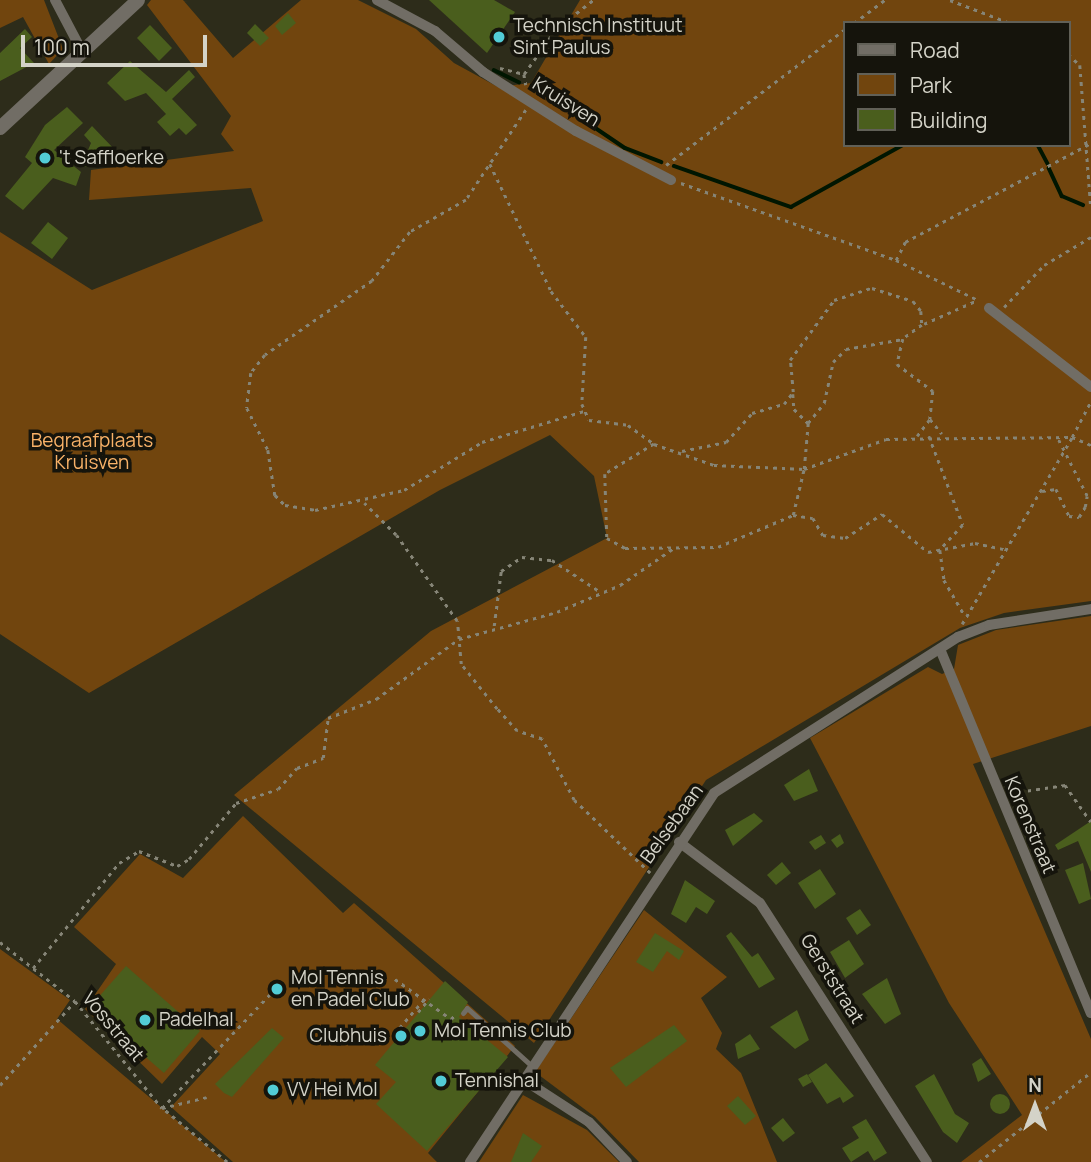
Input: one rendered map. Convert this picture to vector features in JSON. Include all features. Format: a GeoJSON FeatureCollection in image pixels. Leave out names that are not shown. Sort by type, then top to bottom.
{"type":"FeatureCollection","features":[{"type":"Feature","properties":{"kind":"street"},"geometry":{"type":"LineString","coordinates":[[55,0],[83,53]]}},
{"type":"Feature","properties":{"kind":"street"},"geometry":{"type":"LineString","coordinates":[[0,128],[138,0]]}},
{"type":"Feature","properties":{"kind":"street","name":"Kruisven"},"geometry":{"type":"LineString","coordinates":[[377,0],[435,31],[484,72],[531,103],[671,180]]}},
{"type":"Feature","properties":{"kind":"street"},"geometry":{"type":"LineString","coordinates":[[992,311],[1091,387]]}},
{"type":"Feature","properties":{"kind":"street","name":"Belsebaan"},"geometry":{"type":"LineString","coordinates":[[470,1162],[655,878],[714,793],[749,766],[958,637],[989,625],[1091,609]]}},
{"type":"Feature","properties":{"kind":"street","name":"Korenstraat"},"geometry":{"type":"LineString","coordinates":[[940,649],[995,788],[1091,1013]]}},
{"type":"Feature","properties":{"kind":"street","name":"Gerststraat"},"geometry":{"type":"LineString","coordinates":[[679,842],[760,903],[927,1162]]}},
{"type":"Feature","properties":{"kind":"street"},"geometry":{"type":"LineString","coordinates":[[524,1080],[589,1122],[627,1162]]}},
{"type":"Feature","properties":{"kind":"lane"},"geometry":{"type":"LineString","coordinates":[[462,1012],[467,1008],[533,1067]]}},
{"type":"Feature","properties":{"kind":"path"},"geometry":{"type":"LineString","coordinates":[[484,72],[490,64],[524,74],[556,29],[593,0]]}},
{"type":"Feature","properties":{"kind":"path"},"geometry":{"type":"LineString","coordinates":[[857,21],[885,0]]}},
{"type":"Feature","properties":{"kind":"path"},"geometry":{"type":"LineString","coordinates":[[950,0],[1005,21]]}},
{"type":"Feature","properties":{"kind":"path"},"geometry":{"type":"LineString","coordinates":[[656,174],[842,32]]}},
{"type":"Feature","properties":{"kind":"path"},"geometry":{"type":"LineString","coordinates":[[1070,56],[1080,65],[1082,148],[1091,207]]}},
{"type":"Feature","properties":{"kind":"path"},"geometry":{"type":"LineString","coordinates":[[531,103],[466,200],[410,232],[372,281],[265,355],[251,373],[247,408],[268,450],[275,495],[302,510],[363,502],[404,490],[482,442],[584,411]]}},
{"type":"Feature","properties":{"kind":"path"},"geometry":{"type":"LineString","coordinates":[[896,260],[905,242],[1091,144]]}},
{"type":"Feature","properties":{"kind":"path"},"geometry":{"type":"LineString","coordinates":[[489,164],[551,291],[586,337],[584,411],[589,420],[628,425],[654,443],[714,465],[804,469],[886,439],[917,436],[1072,437],[1091,445]]}},
{"type":"Feature","properties":{"kind":"path"},"geometry":{"type":"LineString","coordinates":[[671,180],[896,260],[978,300],[922,325],[903,340],[846,349],[833,362],[824,403],[808,423],[804,469],[793,515]]}},
{"type":"Feature","properties":{"kind":"path"},"geometry":{"type":"LineString","coordinates":[[992,311],[1044,265],[1091,237]]}},
{"type":"Feature","properties":{"kind":"path"},"geometry":{"type":"LineString","coordinates":[[808,423],[794,409],[789,360],[843,294],[888,289],[913,301],[922,325]]}},
{"type":"Feature","properties":{"kind":"path"},"geometry":{"type":"LineString","coordinates":[[903,340],[897,363],[933,391],[930,419],[917,436]]}},
{"type":"Feature","properties":{"kind":"path"},"geometry":{"type":"LineString","coordinates":[[681,451],[726,443],[752,414],[784,404],[793,392]]}},
{"type":"Feature","properties":{"kind":"path"},"geometry":{"type":"LineString","coordinates":[[958,637],[965,616],[1042,491],[1091,401]]}},
{"type":"Feature","properties":{"kind":"path"},"geometry":{"type":"LineString","coordinates":[[930,419],[944,436]]}},
{"type":"Feature","properties":{"kind":"path"},"geometry":{"type":"LineString","coordinates":[[929,436],[963,525],[940,550]]}},
{"type":"Feature","properties":{"kind":"path"},"geometry":{"type":"LineString","coordinates":[[1042,491],[1056,489],[1069,516],[1079,517],[1087,496],[1066,449],[1058,439]]}},
{"type":"Feature","properties":{"kind":"path"},"geometry":{"type":"LineString","coordinates":[[654,443],[605,474],[607,538],[625,548],[718,547],[793,515],[813,518],[823,535],[845,538],[882,514],[928,552],[975,543],[1007,550]]}},
{"type":"Feature","properties":{"kind":"path"},"geometry":{"type":"LineString","coordinates":[[363,502],[396,535],[457,621],[461,664],[517,731],[541,739],[574,800],[655,878]]}},
{"type":"Feature","properties":{"kind":"path"},"geometry":{"type":"LineString","coordinates":[[33,968],[119,863],[139,851],[177,866],[189,859],[236,803],[278,789],[297,768],[323,758],[328,718],[376,699],[459,639],[494,627],[557,612],[599,591],[620,585],[675,547]]}},
{"type":"Feature","properties":{"kind":"path"},"geometry":{"type":"LineString","coordinates":[[940,550],[944,580],[965,616]]}},
{"type":"Feature","properties":{"kind":"path"},"geometry":{"type":"LineString","coordinates":[[494,627],[501,571],[522,557],[552,559],[599,591]]}},
{"type":"Feature","properties":{"kind":"path"},"geometry":{"type":"LineString","coordinates":[[995,788],[1023,793],[1065,785],[1091,822]]}},
{"type":"Feature","properties":{"kind":"path","name":"Vosstraat"},"geometry":{"type":"LineString","coordinates":[[0,942],[75,1001],[162,1108],[227,1162]]}},
{"type":"Feature","properties":{"kind":"path"},"geometry":{"type":"LineString","coordinates":[[395,979],[415,998],[420,991],[451,1019],[462,1012]]}},
{"type":"Feature","properties":{"kind":"path"},"geometry":{"type":"LineString","coordinates":[[162,1108],[275,989]]}},
{"type":"Feature","properties":{"kind":"path"},"geometry":{"type":"LineString","coordinates":[[394,1034],[427,998]]}},
{"type":"Feature","properties":{"kind":"path"},"geometry":{"type":"LineString","coordinates":[[0,1086],[75,1001]]}},
{"type":"Feature","properties":{"kind":"path"},"geometry":{"type":"LineString","coordinates":[[979,1162],[1091,1072]]}},
{"type":"Feature","properties":{"kind":"path"},"geometry":{"type":"LineString","coordinates":[[162,1108],[207,1097]]}},
{"type":"Feature","properties":{"kind":"green space"},"geometry":{"type":"Polygon","coordinates":[[[0,0],[44,0],[63,49],[49,64],[23,17],[0,28],[0,0]]]}},
{"type":"Feature","properties":{"kind":"green space","name":"Begraafplaats Kruisven"},"geometry":{"type":"Polygon","coordinates":[[[151,0],[183,0],[233,58],[301,0],[358,0],[416,29],[454,63],[498,87],[531,83],[580,0],[1091,0],[1091,601],[1004,613],[960,628],[706,780],[534,1043],[234,795],[431,631],[607,538],[594,476],[550,435],[440,490],[89,693],[0,634],[0,232],[92,290],[263,221],[251,188],[89,200],[91,170],[234,151],[221,134],[231,116],[147,5],[151,0]]]}},
{"type":"Feature","properties":{"kind":"green space"},"geometry":{"type":"Polygon","coordinates":[[[1091,616],[1091,726],[973,764],[1091,1039],[1091,1162],[961,1162],[1022,1115],[949,1003],[810,738],[928,667],[942,674],[954,669],[958,645],[996,630],[1091,616]]]}},
{"type":"Feature","properties":{"kind":"green space","name":"Mol Tennis en Padel Club"},"geometry":{"type":"Polygon","coordinates":[[[243,816],[343,913],[354,903],[515,1046],[428,1153],[437,1162],[233,1162],[171,1107],[220,1054],[202,1037],[162,1084],[85,1009],[116,964],[74,927],[140,854],[183,878],[243,816]]]}},
{"type":"Feature","properties":{"kind":"green space"},"geometry":{"type":"Polygon","coordinates":[[[644,910],[727,977],[701,998],[722,1033],[716,1049],[741,1073],[777,1162],[639,1162],[595,1117],[535,1072],[644,910]]]}},
{"type":"Feature","properties":{"kind":"green space"},"geometry":{"type":"Polygon","coordinates":[[[0,949],[70,1000],[57,1019],[226,1162],[0,1162],[0,949]]]}},
{"type":"Feature","properties":{"kind":"green space"},"geometry":{"type":"Polygon","coordinates":[[[523,1095],[587,1130],[619,1162],[479,1162],[523,1095]]]}},
{"type":"Feature","properties":{"kind":"building"},"geometry":{"type":"Polygon","coordinates":[[[429,0],[494,0],[515,12],[487,53],[429,0]]]}},
{"type":"Feature","properties":{"kind":"building"},"geometry":{"type":"Polygon","coordinates":[[[288,13],[296,23],[282,35],[275,26],[288,13]]]}},
{"type":"Feature","properties":{"kind":"building"},"geometry":{"type":"Polygon","coordinates":[[[255,24],[269,38],[260,46],[247,33],[255,24]]]}},
{"type":"Feature","properties":{"kind":"building"},"geometry":{"type":"Polygon","coordinates":[[[150,25],[172,48],[159,61],[137,38],[150,25]]]}},
{"type":"Feature","properties":{"kind":"building"},"geometry":{"type":"Polygon","coordinates":[[[25,29],[32,37],[20,48],[34,63],[0,81],[0,53],[25,29]]]}},
{"type":"Feature","properties":{"kind":"building"},"geometry":{"type":"Polygon","coordinates":[[[130,61],[166,92],[189,70],[195,77],[172,99],[197,125],[186,135],[179,128],[170,136],[157,122],[166,114],[146,93],[125,101],[107,83],[130,61]]]}},
{"type":"Feature","properties":{"kind":"building"},"geometry":{"type":"Polygon","coordinates":[[[67,107],[83,123],[54,150],[81,172],[76,186],[53,178],[23,210],[5,196],[32,163],[25,157],[45,125],[67,107]]]}},
{"type":"Feature","properties":{"kind":"building"},"geometry":{"type":"Polygon","coordinates":[[[92,126],[117,152],[120,163],[81,167],[91,143],[84,135],[92,126]]]}},
{"type":"Feature","properties":{"kind":"building"},"geometry":{"type":"Polygon","coordinates":[[[48,222],[68,238],[52,259],[31,243],[48,222]]]}},
{"type":"Feature","properties":{"kind":"building"},"geometry":{"type":"Polygon","coordinates":[[[809,769],[818,791],[794,801],[784,785],[809,769]]]}},
{"type":"Feature","properties":{"kind":"building"},"geometry":{"type":"Polygon","coordinates":[[[754,813],[763,821],[733,846],[725,830],[754,813]]]}},
{"type":"Feature","properties":{"kind":"building"},"geometry":{"type":"Polygon","coordinates":[[[1091,821],[1091,872],[1078,841],[1058,850],[1055,845],[1091,821]]]}},
{"type":"Feature","properties":{"kind":"building"},"geometry":{"type":"Polygon","coordinates":[[[840,834],[844,843],[837,848],[831,840],[840,834]]]}},
{"type":"Feature","properties":{"kind":"building"},"geometry":{"type":"Polygon","coordinates":[[[821,835],[826,843],[815,850],[809,842],[821,835]]]}},
{"type":"Feature","properties":{"kind":"building"},"geometry":{"type":"Polygon","coordinates":[[[782,862],[791,873],[776,885],[767,875],[782,862]]]}},
{"type":"Feature","properties":{"kind":"building"},"geometry":{"type":"Polygon","coordinates":[[[1083,863],[1091,899],[1079,904],[1065,870],[1083,863]]]}},
{"type":"Feature","properties":{"kind":"building"},"geometry":{"type":"Polygon","coordinates":[[[820,869],[836,894],[815,909],[798,883],[820,869]]]}},
{"type":"Feature","properties":{"kind":"building"},"geometry":{"type":"Polygon","coordinates":[[[685,880],[715,901],[707,914],[696,907],[686,923],[671,914],[685,880]]]}},
{"type":"Feature","properties":{"kind":"building"},"geometry":{"type":"Polygon","coordinates":[[[860,909],[871,925],[857,935],[846,918],[860,909]]]}},
{"type":"Feature","properties":{"kind":"building"},"geometry":{"type":"Polygon","coordinates":[[[731,932],[752,957],[758,953],[775,979],[759,988],[726,936],[731,932]]]}},
{"type":"Feature","properties":{"kind":"building"},"geometry":{"type":"Polygon","coordinates":[[[655,933],[684,951],[679,960],[667,951],[653,972],[636,962],[655,933]]]}},
{"type":"Feature","properties":{"kind":"building"},"geometry":{"type":"Polygon","coordinates":[[[849,940],[864,964],[845,978],[830,952],[849,940]]]}},
{"type":"Feature","properties":{"kind":"building","name":"Padelhal"},"geometry":{"type":"Polygon","coordinates":[[[126,966],[200,1031],[164,1073],[89,1008],[126,966]]]}},
{"type":"Feature","properties":{"kind":"building"},"geometry":{"type":"Polygon","coordinates":[[[887,978],[901,1014],[885,1024],[862,994],[887,978]]]}},
{"type":"Feature","properties":{"kind":"building","name":"Tennishal"},"geometry":{"type":"Polygon","coordinates":[[[445,981],[468,1002],[459,1017],[508,1057],[427,1151],[376,1104],[396,1082],[375,1065],[445,981]]]}},
{"type":"Feature","properties":{"kind":"building"},"geometry":{"type":"Polygon","coordinates":[[[797,1010],[809,1040],[795,1049],[770,1027],[797,1010]]]}},
{"type":"Feature","properties":{"kind":"building"},"geometry":{"type":"Polygon","coordinates":[[[674,1025],[687,1041],[626,1087],[610,1068],[674,1025]]]}},
{"type":"Feature","properties":{"kind":"building"},"geometry":{"type":"Polygon","coordinates":[[[272,1028],[284,1038],[232,1097],[224,1093],[215,1084],[272,1028]]]}},
{"type":"Feature","properties":{"kind":"building"},"geometry":{"type":"Polygon","coordinates":[[[750,1034],[760,1049],[738,1059],[735,1044],[750,1034]]]}},
{"type":"Feature","properties":{"kind":"building"},"geometry":{"type":"Polygon","coordinates":[[[981,1058],[991,1074],[978,1082],[972,1064],[981,1058]]]}},
{"type":"Feature","properties":{"kind":"building"},"geometry":{"type":"Polygon","coordinates":[[[826,1063],[854,1096],[843,1103],[840,1097],[827,1104],[808,1075],[826,1063]]]}},
{"type":"Feature","properties":{"kind":"building"},"geometry":{"type":"Polygon","coordinates":[[[807,1074],[812,1082],[803,1087],[798,1079],[807,1074]]]}},
{"type":"Feature","properties":{"kind":"building"},"geometry":{"type":"Polygon","coordinates":[[[934,1074],[955,1114],[969,1123],[957,1143],[943,1132],[915,1086],[934,1074]]]}},
{"type":"Feature","properties":{"kind":"building"},"geometry":{"type":"Polygon","coordinates":[[[1000,1094],[1007,1097],[1010,1104],[1007,1111],[1000,1114],[993,1111],[990,1104],[993,1097],[1000,1094]]]}},
{"type":"Feature","properties":{"kind":"building"},"geometry":{"type":"Polygon","coordinates":[[[738,1096],[756,1116],[745,1125],[727,1106],[738,1096]]]}},
{"type":"Feature","properties":{"kind":"building"},"geometry":{"type":"Polygon","coordinates":[[[783,1118],[795,1133],[783,1142],[771,1128],[783,1118]]]}},
{"type":"Feature","properties":{"kind":"building"},"geometry":{"type":"Polygon","coordinates":[[[866,1119],[887,1153],[874,1161],[868,1151],[851,1162],[842,1148],[859,1138],[852,1127],[866,1119]]]}},
{"type":"Feature","properties":{"kind":"building"},"geometry":{"type":"Polygon","coordinates":[[[523,1133],[542,1146],[531,1162],[511,1162],[523,1133]]]}},
{"type":"Feature","properties":{"kind":"waterway"},"geometry":{"type":"LineString","coordinates":[[494,70],[519,82]]}},
{"type":"Feature","properties":{"kind":"waterway"},"geometry":{"type":"LineString","coordinates":[[532,85],[625,148],[661,162]]}},
{"type":"Feature","properties":{"kind":"waterway"},"geometry":{"type":"LineString","coordinates":[[674,166],[791,207],[899,147]]}},
{"type":"Feature","properties":{"kind":"waterway"},"geometry":{"type":"LineString","coordinates":[[1039,147],[1048,164]]}},
{"type":"Feature","properties":{"kind":"waterway"},"geometry":{"type":"LineString","coordinates":[[1049,168],[1062,196],[1083,205]]}},
{"type":"Feature","properties":{"kind":"place","name":"Technisch Instituut Sint Paulus"},"geometry":{"type":"Point","coordinates":[499,37]}},
{"type":"Feature","properties":{"kind":"place","name":"'t Saffloerke"},"geometry":{"type":"Point","coordinates":[45,158]}},
{"type":"Feature","properties":{"kind":"place","name":"Mol Tennis en Padel Club"},"geometry":{"type":"Point","coordinates":[277,989]}},
{"type":"Feature","properties":{"kind":"place","name":"Padelhal"},"geometry":{"type":"Point","coordinates":[145,1020]}},
{"type":"Feature","properties":{"kind":"place","name":"Mol Tennis Club"},"geometry":{"type":"Point","coordinates":[420,1031]}},
{"type":"Feature","properties":{"kind":"place","name":"Clubhuis"},"geometry":{"type":"Point","coordinates":[401,1036]}},
{"type":"Feature","properties":{"kind":"place","name":"Tennishal"},"geometry":{"type":"Point","coordinates":[441,1081]}},
{"type":"Feature","properties":{"kind":"place","name":"VV Hei Mol"},"geometry":{"type":"Point","coordinates":[273,1090]}}]}
